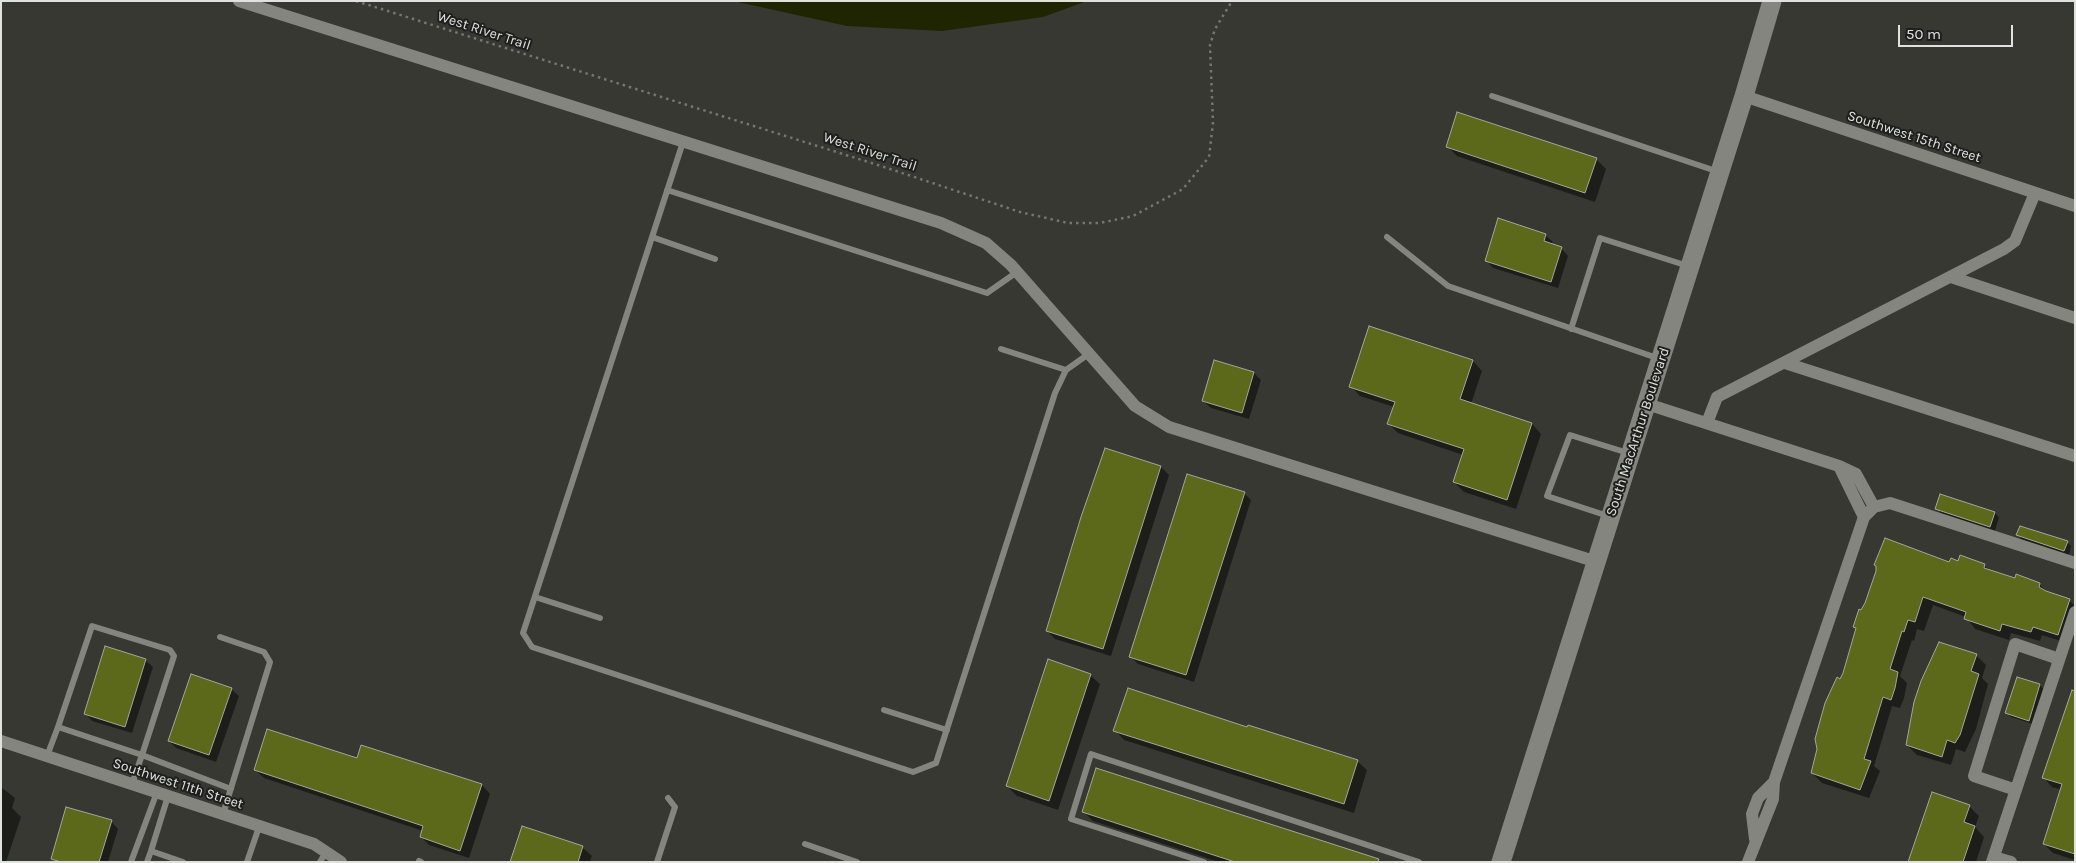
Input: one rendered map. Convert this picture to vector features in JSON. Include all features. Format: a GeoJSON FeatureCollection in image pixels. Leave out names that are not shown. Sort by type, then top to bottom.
{"type":"FeatureCollection","features":[{"type":"Feature","properties":{"kind":"main road","name":"South MacArthur Boulevard"},"geometry":{"type":"LineString","coordinates":[[1501,862],[1720,173],[1772,1]]}},
{"type":"Feature","properties":{"kind":"street"},"geometry":{"type":"LineString","coordinates":[[239,1],[941,223],[986,243],[1017,272],[1135,406],[1170,427],[1597,562]]}},
{"type":"Feature","properties":{"kind":"street","name":"Southwest 15th Street"},"geometry":{"type":"LineString","coordinates":[[1744,96],[2075,206]]}},
{"type":"Feature","properties":{"kind":"street"},"geometry":{"type":"LineString","coordinates":[[1707,423],[1717,397],[1951,277],[2015,241],[2035,193]]}},
{"type":"Feature","properties":{"kind":"street"},"geometry":{"type":"LineString","coordinates":[[1951,277],[2075,318]]}},
{"type":"Feature","properties":{"kind":"street"},"geometry":{"type":"LineString","coordinates":[[1785,362],[2075,456]]}},
{"type":"Feature","properties":{"kind":"street"},"geometry":{"type":"LineString","coordinates":[[1647,404],[1839,466],[1856,474],[1874,507]]}},
{"type":"Feature","properties":{"kind":"street"},"geometry":{"type":"LineString","coordinates":[[1839,466],[1864,517]]}},
{"type":"Feature","properties":{"kind":"street"},"geometry":{"type":"LineString","coordinates":[[1748,862],[1755,840],[1752,814],[1758,798],[1774,782],[1864,517],[1874,507],[1890,503],[2075,563]]}},
{"type":"Feature","properties":{"kind":"street"},"geometry":{"type":"LineString","coordinates":[[2011,862],[1993,859],[2075,612]]}},
{"type":"Feature","properties":{"kind":"street"},"geometry":{"type":"LineString","coordinates":[[2016,790],[1974,776],[2015,644],[2059,659]]}},
{"type":"Feature","properties":{"kind":"street","name":"Southwest 11th Street"},"geometry":{"type":"LineString","coordinates":[[1,741],[314,844],[323,857],[341,862]]}},
{"type":"Feature","properties":{"kind":"lane"},"geometry":{"type":"LineString","coordinates":[[1492,96],[1720,173]]}},
{"type":"Feature","properties":{"kind":"lane"},"geometry":{"type":"LineString","coordinates":[[683,142],[523,633],[532,648],[913,772],[936,763],[1052,403],[1066,370],[1090,353]]}},
{"type":"Feature","properties":{"kind":"lane"},"geometry":{"type":"LineString","coordinates":[[667,190],[987,293],[1017,272]]}},
{"type":"Feature","properties":{"kind":"lane"},"geometry":{"type":"LineString","coordinates":[[652,237],[715,259]]}},
{"type":"Feature","properties":{"kind":"lane"},"geometry":{"type":"LineString","coordinates":[[1387,237],[1448,286],[1661,360]]}},
{"type":"Feature","properties":{"kind":"lane"},"geometry":{"type":"LineString","coordinates":[[1571,329],[1600,238],[1690,267]]}},
{"type":"Feature","properties":{"kind":"lane"},"geometry":{"type":"LineString","coordinates":[[1001,349],[1066,370]]}},
{"type":"Feature","properties":{"kind":"lane"},"geometry":{"type":"LineString","coordinates":[[1611,517],[1547,496],[1570,434],[1631,454]]}},
{"type":"Feature","properties":{"kind":"lane"},"geometry":{"type":"LineString","coordinates":[[535,596],[600,618]]}},
{"type":"Feature","properties":{"kind":"lane"},"geometry":{"type":"LineString","coordinates":[[47,756],[92,626],[170,650],[174,656],[132,784]]}},
{"type":"Feature","properties":{"kind":"lane"},"geometry":{"type":"LineString","coordinates":[[220,637],[264,652],[270,662],[223,814]]}},
{"type":"Feature","properties":{"kind":"lane"},"geometry":{"type":"LineString","coordinates":[[884,710],[947,730]]}},
{"type":"Feature","properties":{"kind":"lane"},"geometry":{"type":"LineString","coordinates":[[58,727],[142,755],[231,789]]}},
{"type":"Feature","properties":{"kind":"lane"},"geometry":{"type":"LineString","coordinates":[[1204,862],[1071,819],[1091,754],[1419,862]]}},
{"type":"Feature","properties":{"kind":"lane"},"geometry":{"type":"LineString","coordinates":[[147,862],[151,851],[162,794]]}},
{"type":"Feature","properties":{"kind":"lane"},"geometry":{"type":"LineString","coordinates":[[131,862],[162,794]]}},
{"type":"Feature","properties":{"kind":"lane"},"geometry":{"type":"LineString","coordinates":[[658,862],[675,807],[668,798]]}},
{"type":"Feature","properties":{"kind":"lane"},"geometry":{"type":"LineString","coordinates":[[247,862],[259,826]]}},
{"type":"Feature","properties":{"kind":"lane"},"geometry":{"type":"LineString","coordinates":[[805,844],[857,862]]}},
{"type":"Feature","properties":{"kind":"lane"},"geometry":{"type":"LineString","coordinates":[[151,851],[182,862]]}},
{"type":"Feature","properties":{"kind":"path","name":"West River Trail"},"geometry":{"type":"LineString","coordinates":[[356,1],[881,166],[1020,212],[1068,223],[1100,223],[1133,216],[1183,189],[1209,156],[1213,123],[1210,46],[1215,28],[1232,1]]}},
{"type":"Feature","properties":{"kind":"shaded area"},"geometry":{"type":"Polygon","coordinates":[[[733,1],[1087,1],[1043,17],[942,31],[847,26],[733,1]]]}},
{"type":"Feature","properties":{"kind":"building"},"geometry":{"type":"Polygon","coordinates":[[[1457,112],[1597,158],[1585,193],[1446,147],[1457,112]]]}},
{"type":"Feature","properties":{"kind":"building"},"geometry":{"type":"Polygon","coordinates":[[[1498,218],[1546,234],[1544,241],[1562,247],[1551,282],[1485,261],[1498,218]]]}},
{"type":"Feature","properties":{"kind":"building"},"geometry":{"type":"Polygon","coordinates":[[[1369,326],[1473,360],[1460,399],[1532,423],[1507,500],[1453,482],[1464,449],[1387,424],[1395,402],[1349,387],[1369,326]]]}},
{"type":"Feature","properties":{"kind":"building"},"geometry":{"type":"Polygon","coordinates":[[[1214,360],[1254,372],[1242,413],[1202,401],[1214,360]]]}},
{"type":"Feature","properties":{"kind":"building"},"geometry":{"type":"Polygon","coordinates":[[[1105,448],[1161,466],[1103,649],[1046,631],[1081,517],[1105,448]]]}},
{"type":"Feature","properties":{"kind":"building"},"geometry":{"type":"Polygon","coordinates":[[[1187,474],[1245,492],[1186,675],[1129,657],[1187,474]]]}},
{"type":"Feature","properties":{"kind":"building"},"geometry":{"type":"Polygon","coordinates":[[[1940,494],[1995,512],[1990,527],[1935,509],[1940,494]]]}},
{"type":"Feature","properties":{"kind":"building"},"geometry":{"type":"Polygon","coordinates":[[[2020,526],[2068,541],[2064,551],[2016,535],[2020,526]]]}},
{"type":"Feature","properties":{"kind":"building"},"geometry":{"type":"Polygon","coordinates":[[[1885,538],[1949,562],[1951,558],[1958,561],[1960,555],[1985,564],[1984,568],[2015,578],[2016,574],[2040,583],[2039,587],[2046,591],[2070,599],[2058,635],[2033,627],[2031,632],[2002,624],[2000,631],[1964,619],[1966,612],[1923,597],[1915,622],[1908,620],[1904,632],[1902,631],[1890,669],[1898,672],[1895,688],[1891,700],[1883,697],[1864,759],[1871,761],[1860,790],[1811,773],[1817,749],[1815,739],[1825,703],[1837,677],[1840,679],[1843,673],[1856,628],[1853,627],[1859,609],[1861,610],[1865,603],[1876,571],[1876,566],[1874,565],[1885,538]]]}},
{"type":"Feature","properties":{"kind":"building"},"geometry":{"type":"Polygon","coordinates":[[[1939,642],[1977,654],[1971,671],[1979,674],[1960,735],[1955,743],[1947,740],[1942,757],[1906,745],[1914,702],[1921,681],[1939,642]]]}},
{"type":"Feature","properties":{"kind":"building"},"geometry":{"type":"Polygon","coordinates":[[[105,646],[146,659],[125,727],[84,714],[105,646]]]}},
{"type":"Feature","properties":{"kind":"building"},"geometry":{"type":"Polygon","coordinates":[[[1048,659],[1091,674],[1049,801],[1006,786],[1048,659]]]}},
{"type":"Feature","properties":{"kind":"building"},"geometry":{"type":"Polygon","coordinates":[[[191,674],[232,688],[209,755],[168,741],[191,674]]]}},
{"type":"Feature","properties":{"kind":"building"},"geometry":{"type":"Polygon","coordinates":[[[2017,677],[2040,684],[2029,721],[2005,713],[2017,677]]]}},
{"type":"Feature","properties":{"kind":"building"},"geometry":{"type":"Polygon","coordinates":[[[1128,688],[1247,727],[1248,725],[1358,760],[1344,804],[1113,731],[1128,688]]]}},
{"type":"Feature","properties":{"kind":"building"},"geometry":{"type":"Polygon","coordinates":[[[2072,690],[2075,691],[2075,854],[2043,844],[2062,784],[2042,778],[2072,690]]]}},
{"type":"Feature","properties":{"kind":"building"},"geometry":{"type":"Polygon","coordinates":[[[267,729],[357,758],[361,745],[482,784],[460,851],[420,837],[423,826],[254,770],[267,729]]]}},
{"type":"Feature","properties":{"kind":"building"},"geometry":{"type":"Polygon","coordinates":[[[1096,768],[1379,859],[1378,862],[1235,862],[1082,812],[1096,768]]]}},
{"type":"Feature","properties":{"kind":"building"},"geometry":{"type":"Polygon","coordinates":[[[1932,792],[1970,805],[1964,822],[1975,826],[1963,862],[1908,862],[1932,792]]]}},
{"type":"Feature","properties":{"kind":"building"},"geometry":{"type":"Polygon","coordinates":[[[66,807],[112,820],[99,862],[61,862],[51,859],[66,807]]]}},
{"type":"Feature","properties":{"kind":"building"},"geometry":{"type":"Polygon","coordinates":[[[522,826],[583,846],[578,862],[510,862],[522,826]]]}}]}
